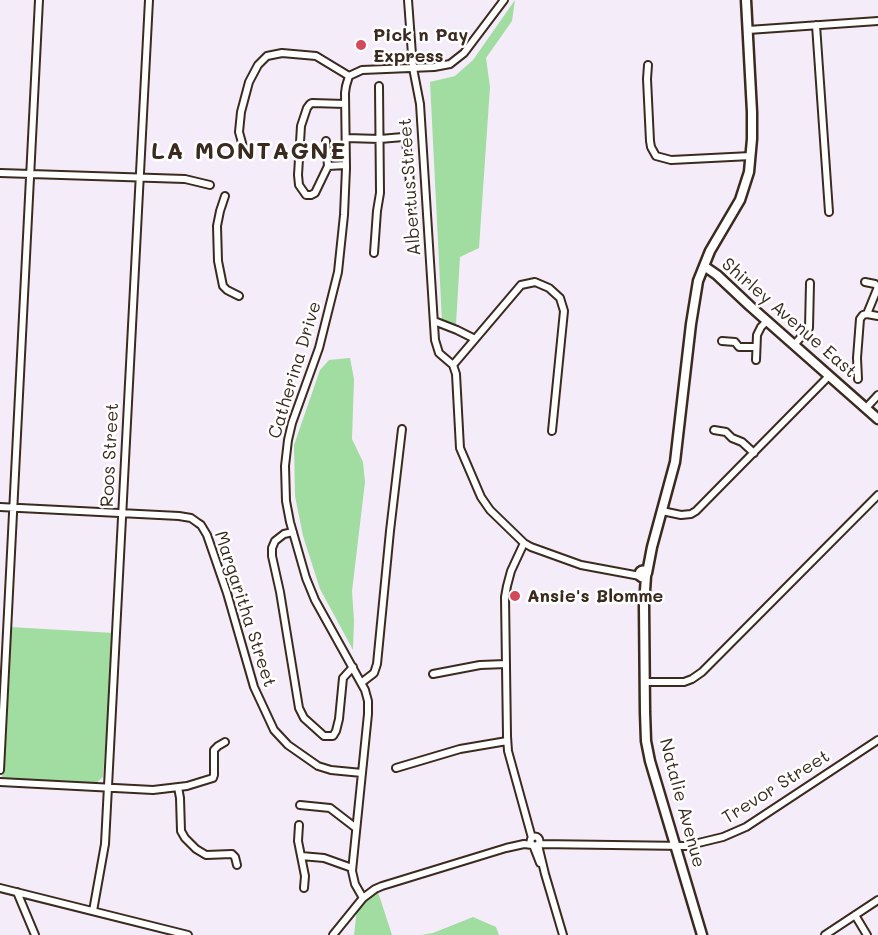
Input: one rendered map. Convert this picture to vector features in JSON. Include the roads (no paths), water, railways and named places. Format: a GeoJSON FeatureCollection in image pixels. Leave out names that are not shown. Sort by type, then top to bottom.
{"type":"FeatureCollection","features":[{"type":"Feature","properties":{"kind":"street"},"geometry":{"type":"LineString","coordinates":[[0,770],[39,0]]}},
{"type":"Feature","properties":{"kind":"street","name":"Roos Street"},"geometry":{"type":"LineString","coordinates":[[93,911],[105,844],[148,0]]}},
{"type":"Feature","properties":{"kind":"street","name":"Albertus Street"},"geometry":{"type":"LineString","coordinates":[[408,0],[413,68],[420,104],[435,340],[438,350],[453,365]]}},
{"type":"Feature","properties":{"kind":"street"},"geometry":{"type":"LineString","coordinates":[[244,150],[239,132],[241,112],[249,82],[258,65],[267,56],[282,53],[311,54],[350,76],[362,70],[444,66],[454,62],[464,53],[504,0]]}},
{"type":"Feature","properties":{"kind":"street"},"geometry":{"type":"LineString","coordinates":[[552,431],[564,307],[559,296],[549,288],[529,282],[521,285],[453,365],[456,374],[460,446],[467,466],[485,504],[524,543],[581,566],[643,574],[675,462],[692,313],[698,281],[710,251],[740,200],[751,156],[752,112],[746,0]]}},
{"type":"Feature","properties":{"kind":"street"},"geometry":{"type":"LineString","coordinates":[[748,30],[878,21]]}},
{"type":"Feature","properties":{"kind":"street"},"geometry":{"type":"LineString","coordinates":[[816,25],[830,212]]}},
{"type":"Feature","properties":{"kind":"street"},"geometry":{"type":"LineString","coordinates":[[648,65],[650,141],[656,156],[671,160],[751,156]]}},
{"type":"Feature","properties":{"kind":"street","name":"Catherina Drive"},"geometry":{"type":"LineString","coordinates":[[350,76],[346,86],[346,165],[341,245],[336,280],[319,348],[292,423],[285,466],[287,508],[312,594],[367,695],[368,705],[352,868],[353,880],[363,898]]}},
{"type":"Feature","properties":{"kind":"street"},"geometry":{"type":"LineString","coordinates":[[374,253],[380,193],[380,86]]}},
{"type":"Feature","properties":{"kind":"street"},"geometry":{"type":"LineString","coordinates":[[326,141],[328,166],[315,193],[306,195],[298,180],[301,126],[310,104],[345,104]]}},
{"type":"Feature","properties":{"kind":"street"},"geometry":{"type":"LineString","coordinates":[[346,138],[403,137],[406,140],[412,205]]}},
{"type":"Feature","properties":{"kind":"street"},"geometry":{"type":"LineString","coordinates":[[328,166],[346,165]]}},
{"type":"Feature","properties":{"kind":"street"},"geometry":{"type":"LineString","coordinates":[[0,173],[185,179],[210,185]]}},
{"type":"Feature","properties":{"kind":"street"},"geometry":{"type":"LineString","coordinates":[[225,196],[217,226],[218,261],[223,286],[239,296]]}},
{"type":"Feature","properties":{"kind":"street","name":"Shirley Avenue East"},"geometry":{"type":"LineString","coordinates":[[704,266],[717,275],[878,419]]}},
{"type":"Feature","properties":{"kind":"street"},"geometry":{"type":"LineString","coordinates":[[865,282],[878,287],[867,314]]}},
{"type":"Feature","properties":{"kind":"street"},"geometry":{"type":"LineString","coordinates":[[794,345],[809,328],[810,283]]}},
{"type":"Feature","properties":{"kind":"street"},"geometry":{"type":"LineString","coordinates":[[858,379],[861,316],[867,314],[878,316]]}},
{"type":"Feature","properties":{"kind":"street"},"geometry":{"type":"LineString","coordinates":[[434,321],[475,339]]}},
{"type":"Feature","properties":{"kind":"street"},"geometry":{"type":"LineString","coordinates":[[756,360],[759,332],[767,321]]}},
{"type":"Feature","properties":{"kind":"street"},"geometry":{"type":"LineString","coordinates":[[722,341],[735,342],[740,347],[756,347]]}},
{"type":"Feature","properties":{"kind":"street"},"geometry":{"type":"LineString","coordinates":[[662,511],[681,515],[696,511],[829,376]]}},
{"type":"Feature","properties":{"kind":"street"},"geometry":{"type":"LineString","coordinates":[[866,408],[878,395]]}},
{"type":"Feature","properties":{"kind":"street"},"geometry":{"type":"LineString","coordinates":[[361,683],[372,675],[377,664],[402,429]]}},
{"type":"Feature","properties":{"kind":"street"},"geometry":{"type":"LineString","coordinates":[[714,430],[726,432],[754,453]]}},
{"type":"Feature","properties":{"kind":"street"},"geometry":{"type":"LineString","coordinates":[[645,682],[684,682],[702,672],[878,495]]}},
{"type":"Feature","properties":{"kind":"street","name":"Margaritha Street"},"geometry":{"type":"LineString","coordinates":[[0,507],[185,516],[201,525],[207,535],[230,602],[254,687],[274,730],[288,745],[318,766],[331,770],[362,773]]}},
{"type":"Feature","properties":{"kind":"street"},"geometry":{"type":"LineString","coordinates":[[293,532],[284,534],[275,541],[272,556],[299,708],[304,718],[324,736],[333,736],[336,731],[343,678],[353,667]]}},
{"type":"Feature","properties":{"kind":"street"},"geometry":{"type":"LineString","coordinates":[[524,543],[518,554],[505,597],[507,741],[509,755],[563,935]]}},
{"type":"Feature","properties":{"kind":"street","name":"Natalie Avenue"},"geometry":{"type":"LineString","coordinates":[[643,574],[645,730],[650,761],[702,935]]}},
{"type":"Feature","properties":{"kind":"street"},"geometry":{"type":"LineString","coordinates":[[433,674],[480,665],[506,664]]}},
{"type":"Feature","properties":{"kind":"street","name":"Trevor Street"},"geometry":{"type":"LineString","coordinates":[[333,935],[363,898],[375,889],[506,848],[535,841],[687,846],[740,831],[878,740]]}},
{"type":"Feature","properties":{"kind":"street"},"geometry":{"type":"LineString","coordinates":[[396,768],[460,749],[507,741]]}},
{"type":"Feature","properties":{"kind":"street"},"geometry":{"type":"LineString","coordinates":[[0,782],[153,790],[178,787],[205,782],[213,778],[214,750],[225,742]]}},
{"type":"Feature","properties":{"kind":"street"},"geometry":{"type":"LineString","coordinates":[[178,787],[181,831],[185,838],[206,855],[232,854],[237,865]]}},
{"type":"Feature","properties":{"kind":"street"},"geometry":{"type":"LineString","coordinates":[[300,805],[330,808],[356,828]]}},
{"type":"Feature","properties":{"kind":"street"},"geometry":{"type":"LineString","coordinates":[[299,825],[298,841],[305,876],[304,888]]}},
{"type":"Feature","properties":{"kind":"street"},"geometry":{"type":"LineString","coordinates":[[301,856],[324,858],[352,868]]}},
{"type":"Feature","properties":{"kind":"street"},"geometry":{"type":"LineString","coordinates":[[0,888],[188,935]]}},
{"type":"Feature","properties":{"kind":"street"},"geometry":{"type":"LineString","coordinates":[[17,892],[35,935]]}},
{"type":"Feature","properties":{"kind":"street"},"geometry":{"type":"LineString","coordinates":[[825,935],[878,900]]}},
{"type":"Feature","properties":{"kind":"street"},"geometry":{"type":"LineString","coordinates":[[855,915],[867,935]]}},
{"type":"Feature","properties":{"kind":"street"},"geometry":{"type":"LineString","coordinates":[[155,927],[158,935]]}},
{"type":"Feature","properties":{"kind":"place","name":"Pick n Pay Express"},"geometry":{"type":"Point","coordinates":[361,45]}},
{"type":"Feature","properties":{"kind":"place","name":"Ansie's Blomme"},"geometry":{"type":"Point","coordinates":[515,596]}},
{"type":"Feature","properties":{"kind":"district","name":"LA MONTAGNE"},"geometry":{"type":"Point","coordinates":[249,152]}}]}
